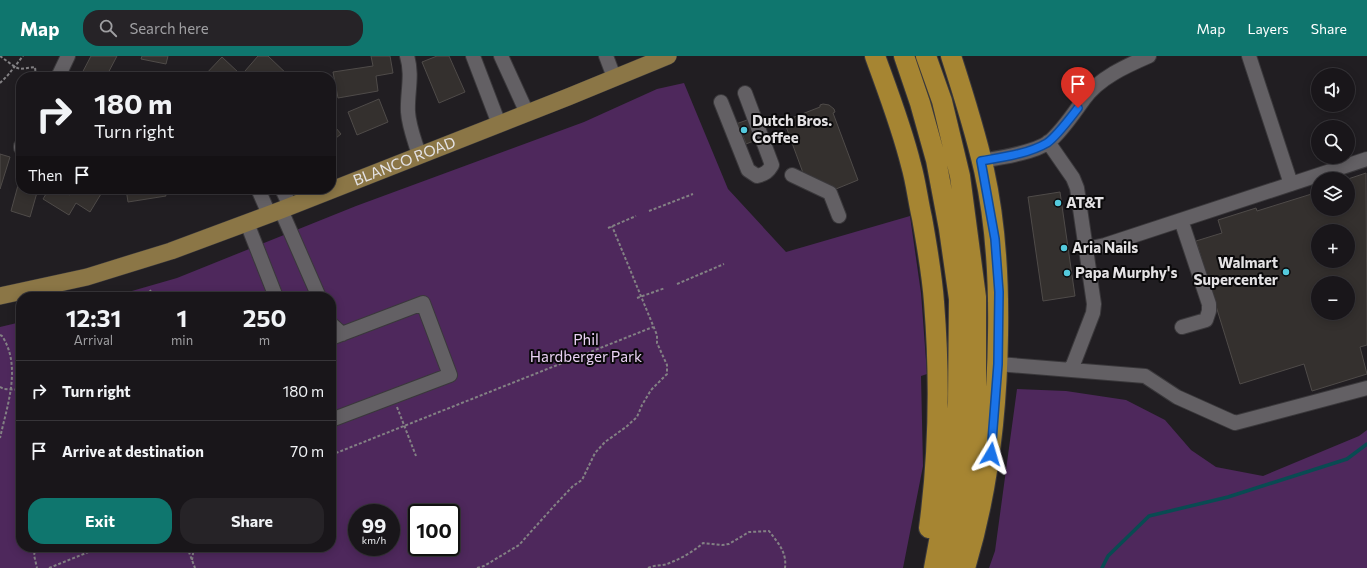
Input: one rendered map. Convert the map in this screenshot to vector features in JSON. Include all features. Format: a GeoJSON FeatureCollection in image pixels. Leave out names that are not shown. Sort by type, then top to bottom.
{"type":"FeatureCollection","features":[{"type":"Feature","properties":{"kind":"highway"},"geometry":{"type":"LineString","coordinates":[[875,56],[890,97],[911,165],[925,236],[934,300],[938,377],[937,436],[934,491],[924,568]]}},
{"type":"Feature","properties":{"kind":"highway"},"geometry":{"type":"LineString","coordinates":[[904,56],[936,160],[949,229],[959,299],[958,404],[947,498],[934,568]]}},
{"type":"Feature","properties":{"kind":"highway"},"geometry":{"type":"LineString","coordinates":[[926,56],[942,100],[960,176],[976,298],[976,417],[965,490],[950,568]]}},
{"type":"Feature","properties":{"kind":"highway"},"geometry":{"type":"LineString","coordinates":[[951,56],[966,101],[981,161],[995,239],[999,292],[998,364],[992,442],[985,490],[973,543],[965,568]]}},
{"type":"Feature","properties":{"kind":"main road","name":"BLANCO ROAD"},"geometry":{"type":"LineString","coordinates":[[336,188],[668,56]]}},
{"type":"Feature","properties":{"kind":"main road","name":"BLANCO ROAD"},"geometry":{"type":"LineString","coordinates":[[18,292],[87,277],[171,251],[320,194]]}},
{"type":"Feature","properties":{"kind":"main road","name":"BLANCO ROAD"},"geometry":{"type":"LineString","coordinates":[[0,296],[16,293]]}},
{"type":"Feature","properties":{"kind":"lane"},"geometry":{"type":"LineString","coordinates":[[60,72],[68,56]]}},
{"type":"Feature","properties":{"kind":"lane"},"geometry":{"type":"LineString","coordinates":[[407,56],[410,66],[408,110],[419,155]]}},
{"type":"Feature","properties":{"kind":"lane"},"geometry":{"type":"LineString","coordinates":[[473,56],[499,124]]}},
{"type":"Feature","properties":{"kind":"lane"},"geometry":{"type":"LineString","coordinates":[[501,56],[527,113]]}},
{"type":"Feature","properties":{"kind":"lane"},"geometry":{"type":"LineString","coordinates":[[606,56],[614,77]]}},
{"type":"Feature","properties":{"kind":"lane"},"geometry":{"type":"LineString","coordinates":[[981,161],[1032,150],[1048,142],[1071,118],[1084,98],[1096,85],[1128,66],[1149,56]]}},
{"type":"Feature","properties":{"kind":"lane"},"geometry":{"type":"LineString","coordinates":[[1249,56],[1291,184]]}},
{"type":"Feature","properties":{"kind":"lane"},"geometry":{"type":"LineString","coordinates":[[717,104],[748,170],[757,176],[764,174],[769,171],[772,164],[745,93]]}},
{"type":"Feature","properties":{"kind":"lane"},"geometry":{"type":"LineString","coordinates":[[1048,142],[1073,178],[1077,188],[1094,304],[1094,308],[1071,370]]}},
{"type":"Feature","properties":{"kind":"lane"},"geometry":{"type":"LineString","coordinates":[[1086,249],[1367,160]]}},
{"type":"Feature","properties":{"kind":"lane"},"geometry":{"type":"LineString","coordinates":[[792,175],[830,194],[839,216]]}},
{"type":"Feature","properties":{"kind":"lane"},"geometry":{"type":"LineString","coordinates":[[263,194],[280,210],[317,292]]}},
{"type":"Feature","properties":{"kind":"lane"},"geometry":{"type":"LineString","coordinates":[[280,210],[282,194]]}},
{"type":"Feature","properties":{"kind":"lane"},"geometry":{"type":"LineString","coordinates":[[1181,220],[1209,304],[1209,311],[1206,320],[1182,326]]}},
{"type":"Feature","properties":{"kind":"lane"},"geometry":{"type":"LineString","coordinates":[[246,223],[274,292]]}},
{"type":"Feature","properties":{"kind":"lane"},"geometry":{"type":"LineString","coordinates":[[336,336],[423,303],[450,375],[336,418]]}},
{"type":"Feature","properties":{"kind":"lane"},"geometry":{"type":"LineString","coordinates":[[998,364],[1145,376],[1177,396],[1235,423],[1367,388]]}},
{"type":"Feature","properties":{"kind":"path"},"geometry":{"type":"LineString","coordinates":[[0,56],[15,67],[23,69],[35,67],[36,72]]}},
{"type":"Feature","properties":{"kind":"path"},"geometry":{"type":"LineString","coordinates":[[0,83],[23,56]]}},
{"type":"Feature","properties":{"kind":"path"},"geometry":{"type":"LineString","coordinates":[[649,211],[693,194]]}},
{"type":"Feature","properties":{"kind":"path"},"geometry":{"type":"LineString","coordinates":[[608,228],[636,216]]}},
{"type":"Feature","properties":{"kind":"path"},"geometry":{"type":"LineString","coordinates":[[477,568],[484,566],[519,545],[573,486],[582,480],[595,453],[605,442],[637,417],[650,390],[667,374],[667,365],[657,343],[657,335],[612,226]]}},
{"type":"Feature","properties":{"kind":"path"},"geometry":{"type":"LineString","coordinates":[[677,284],[724,264]]}},
{"type":"Feature","properties":{"kind":"path"},"geometry":{"type":"LineString","coordinates":[[637,298],[664,288]]}},
{"type":"Feature","properties":{"kind":"path"},"geometry":{"type":"LineString","coordinates":[[336,453],[653,327]]}},
{"type":"Feature","properties":{"kind":"path"},"geometry":{"type":"LineString","coordinates":[[0,335],[10,350],[12,369],[11,390],[0,438]]}},
{"type":"Feature","properties":{"kind":"path"},"geometry":{"type":"LineString","coordinates":[[561,356],[563,363]]}},
{"type":"Feature","properties":{"kind":"path"},"geometry":{"type":"LineString","coordinates":[[0,387],[11,390],[16,389]]}},
{"type":"Feature","properties":{"kind":"path"},"geometry":{"type":"LineString","coordinates":[[393,397],[416,456]]}},
{"type":"Feature","properties":{"kind":"path"},"geometry":{"type":"LineString","coordinates":[[0,422],[4,421]]}},
{"type":"Feature","properties":{"kind":"path"},"geometry":{"type":"LineString","coordinates":[[648,568],[666,565],[694,551],[703,543],[722,545],[729,544],[749,532],[762,531],[769,531],[782,548],[786,562],[785,568]]}},
{"type":"Feature","properties":{"kind":"path"},"geometry":{"type":"LineString","coordinates":[[35,552],[37,568]]}},
{"type":"Feature","properties":{"kind":"path"},"geometry":{"type":"LineString","coordinates":[[49,568],[89,552]]}},
{"type":"Feature","properties":{"kind":"path"},"geometry":{"type":"LineString","coordinates":[[188,552],[195,568]]}},
{"type":"Feature","properties":{"kind":"path"},"geometry":{"type":"LineString","coordinates":[[192,560],[193,552]]}},
{"type":"Feature","properties":{"kind":"green space","name":"Phil Hardberger Park"},"geometry":{"type":"Polygon","coordinates":[[[684,83],[728,189],[786,252],[910,216],[921,293],[927,374],[921,376],[923,466],[903,568],[0,568],[0,327],[16,323],[16,552],[336,552],[336,292],[128,292],[177,278],[356,206],[584,122],[657,89],[684,83]]]}},
{"type":"Feature","properties":{"kind":"green space"},"geometry":{"type":"Polygon","coordinates":[[[1017,389],[1066,391],[1126,400],[1165,420],[1191,450],[1216,467],[1263,476],[1359,436],[1367,430],[1367,568],[989,568],[995,551],[1017,389]]]}},
{"type":"Feature","properties":{"kind":"building"},"geometry":{"type":"Polygon","coordinates":[[[91,56],[117,56],[109,72],[83,72],[91,56]]]}},
{"type":"Feature","properties":{"kind":"building"},"geometry":{"type":"Polygon","coordinates":[[[142,56],[168,56],[166,64],[141,59],[142,56]]]}},
{"type":"Feature","properties":{"kind":"building"},"geometry":{"type":"Polygon","coordinates":[[[258,56],[268,56],[285,72],[246,72],[245,71],[258,56]]]}},
{"type":"Feature","properties":{"kind":"building"},"geometry":{"type":"Polygon","coordinates":[[[371,56],[390,56],[393,73],[376,76],[378,91],[338,98],[336,72],[333,72],[373,66],[371,56]]]}},
{"type":"Feature","properties":{"kind":"building"},"geometry":{"type":"Polygon","coordinates":[[[437,56],[449,56],[465,92],[439,103],[422,62],[437,56]]]}},
{"type":"Feature","properties":{"kind":"building"},"geometry":{"type":"Polygon","coordinates":[[[222,57],[238,72],[208,72],[222,57]]]}},
{"type":"Feature","properties":{"kind":"building"},"geometry":{"type":"Polygon","coordinates":[[[379,99],[388,122],[357,135],[348,112],[379,99]]]}},
{"type":"Feature","properties":{"kind":"building"},"geometry":{"type":"Polygon","coordinates":[[[820,105],[829,105],[834,109],[835,112],[833,113],[858,180],[831,191],[806,181],[784,121],[820,107],[820,105]]]}},
{"type":"Feature","properties":{"kind":"building","name":"Dutch Bros. Coffee"},"geometry":{"type":"Polygon","coordinates":[[[750,119],[756,140],[746,144],[743,136],[737,138],[733,125],[750,119]]]}},
{"type":"Feature","properties":{"kind":"building"},"geometry":{"type":"Polygon","coordinates":[[[336,128],[341,134],[336,138],[336,128]]]}},
{"type":"Feature","properties":{"kind":"building"},"geometry":{"type":"Polygon","coordinates":[[[0,154],[10,157],[0,189],[0,154]]]}},
{"type":"Feature","properties":{"kind":"building","name":"Walmart Supercenter"},"geometry":{"type":"Polygon","coordinates":[[[1366,173],[1367,345],[1360,347],[1367,374],[1312,391],[1304,364],[1240,384],[1196,241],[1222,233],[1218,220],[1256,208],[1257,211],[1311,194],[1311,216],[1355,216],[1355,177],[1366,173]]]}},
{"type":"Feature","properties":{"kind":"building"},"geometry":{"type":"Polygon","coordinates":[[[1060,192],[1075,296],[1043,301],[1028,197],[1060,192]]]}},
{"type":"Feature","properties":{"kind":"building"},"geometry":{"type":"Polygon","coordinates":[[[16,193],[16,194],[37,194],[30,217],[11,211],[16,193]]]}},
{"type":"Feature","properties":{"kind":"building"},"geometry":{"type":"Polygon","coordinates":[[[46,194],[101,194],[90,212],[76,203],[69,215],[43,199],[46,194]]]}},
{"type":"Feature","properties":{"kind":"building"},"geometry":{"type":"Polygon","coordinates":[[[127,194],[165,194],[166,196],[128,202],[127,194]]]}},
{"type":"Feature","properties":{"kind":"waterway"},"geometry":{"type":"LineString","coordinates":[[1102,568],[1108,556],[1149,516],[1228,497],[1347,459],[1367,444]]}},
{"type":"Feature","properties":{"kind":"place","name":"Dutch Bros. Coffee"},"geometry":{"type":"Point","coordinates":[744,130]}},
{"type":"Feature","properties":{"kind":"place","name":"AT&T"},"geometry":{"type":"Point","coordinates":[1058,203]}},
{"type":"Feature","properties":{"kind":"place","name":"Aria Nails"},"geometry":{"type":"Point","coordinates":[1064,248]}},
{"type":"Feature","properties":{"kind":"place","name":"Walmart Supercenter"},"geometry":{"type":"Point","coordinates":[1286,272]}},
{"type":"Feature","properties":{"kind":"place","name":"Papa Murphy's"},"geometry":{"type":"Point","coordinates":[1067,273]}},
{"type":"Feature","properties":{"kind":"route"},"geometry":{"type":"LineString","coordinates":[[991,454],[998,364],[999,292],[995,239],[984,170],[981,161],[1032,150],[1048,142],[1071,118],[1078,108]]}}]}
